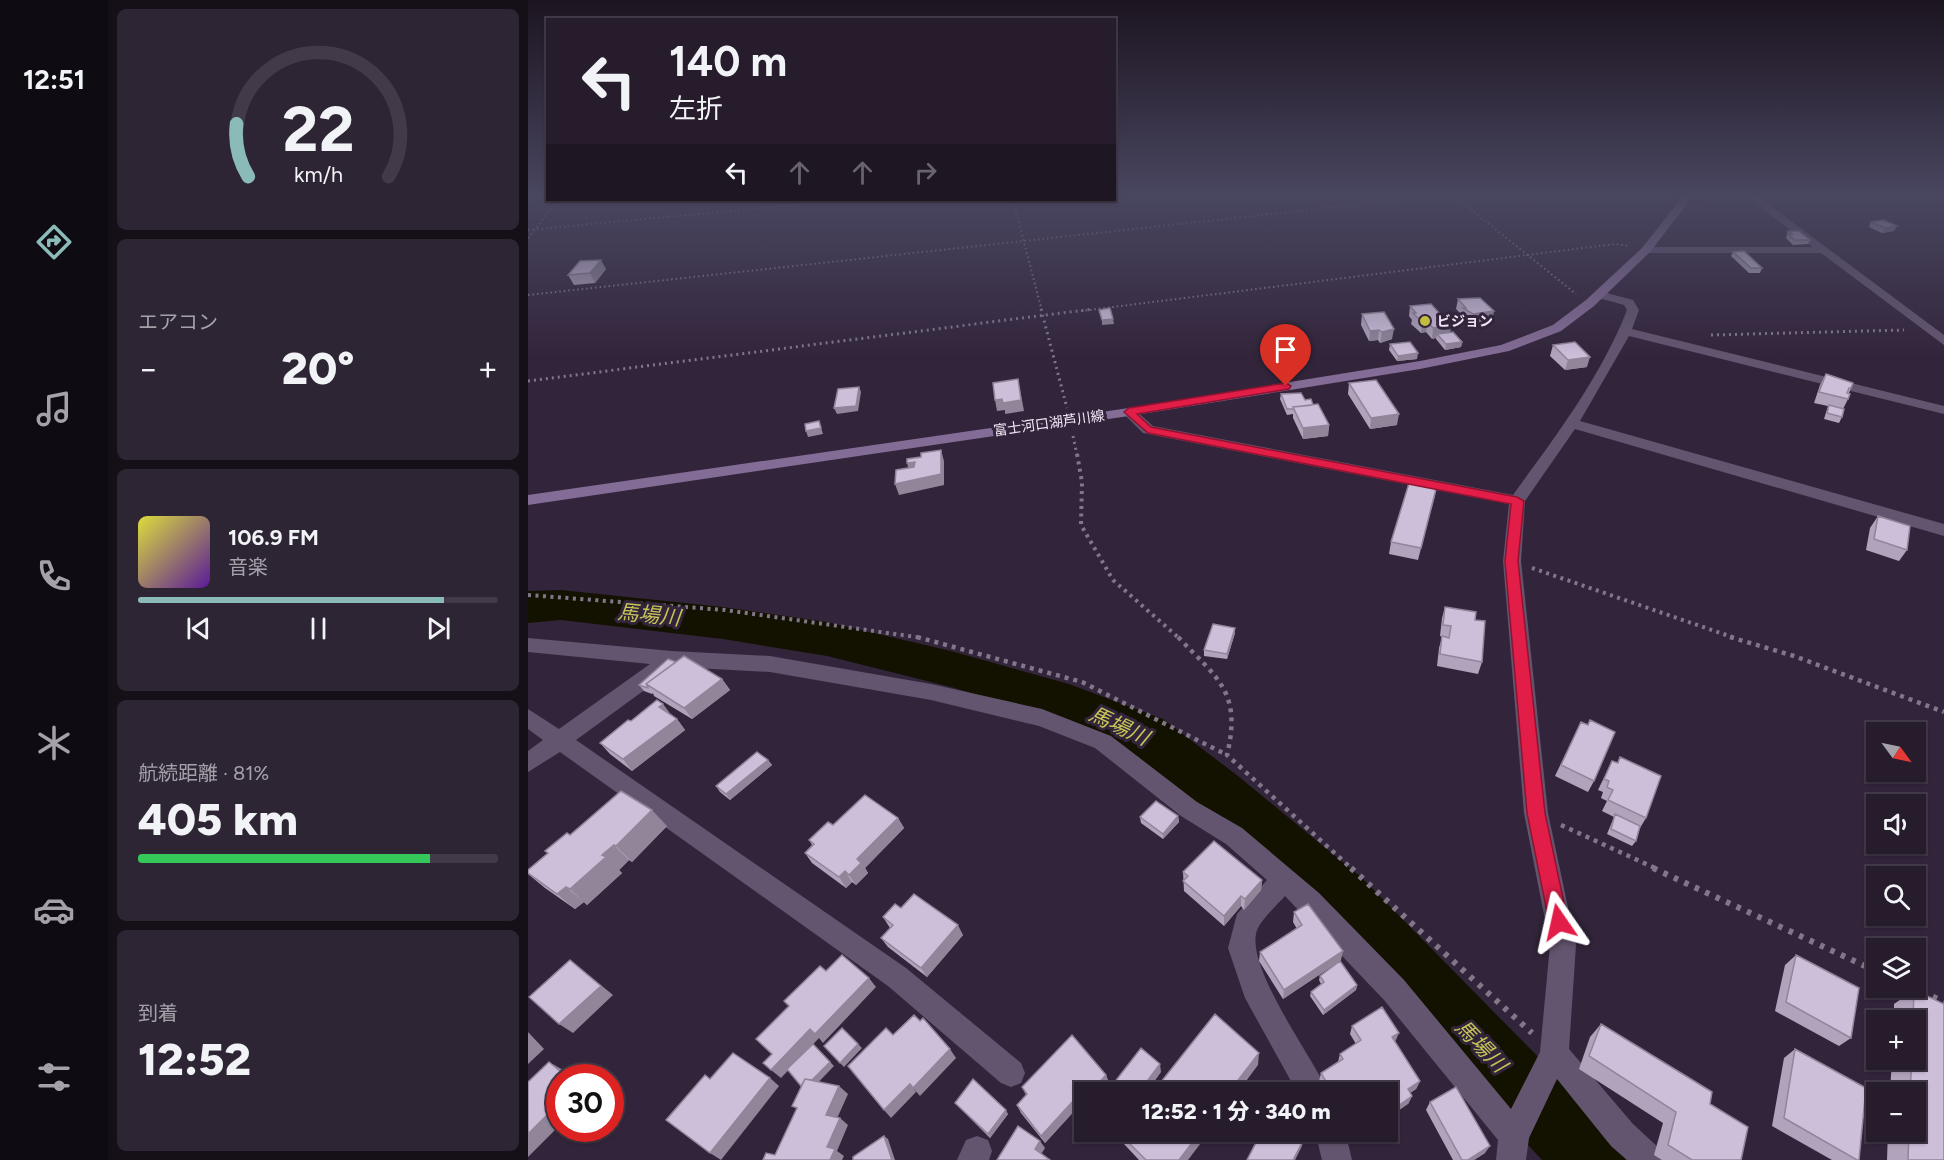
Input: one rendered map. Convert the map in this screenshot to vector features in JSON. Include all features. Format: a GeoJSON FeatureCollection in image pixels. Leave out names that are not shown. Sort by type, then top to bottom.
{"type":"FeatureCollection","features":[{"type":"Feature","properties":{"kind":"main road","name":"富士河口湖芦川線"},"geometry":{"type":"LineString","coordinates":[[528,500],[1129,412],[1408,367],[1504,348],[1557,328],[1595,299],[1646,250]]}},
{"type":"Feature","properties":{"kind":"street"},"geometry":{"type":"LineString","coordinates":[[1646,250],[1823,250],[1944,341]]}},
{"type":"Feature","properties":{"kind":"street"},"geometry":{"type":"LineString","coordinates":[[528,645],[672,659],[770,664],[931,692],[1052,720],[1103,742],[1142,770],[1189,809],[1234,836],[1310,902],[1394,990],[1513,1148],[1551,1061],[1563,945],[1536,813],[1512,561],[1517,501],[1572,423],[1625,331],[1633,310],[1629,303],[1595,299]]}},
{"type":"Feature","properties":{"kind":"street"},"geometry":{"type":"LineString","coordinates":[[1625,331],[1944,410]]}},
{"type":"Feature","properties":{"kind":"street"},"geometry":{"type":"LineString","coordinates":[[1129,412],[1148,430],[1517,501]]}},
{"type":"Feature","properties":{"kind":"street"},"geometry":{"type":"LineString","coordinates":[[1572,423],[1944,530]]}},
{"type":"Feature","properties":{"kind":"street"},"geometry":{"type":"LineString","coordinates":[[528,763],[672,659]]}},
{"type":"Feature","properties":{"kind":"street"},"geometry":{"type":"LineString","coordinates":[[528,718],[897,976],[1011,1073]]}},
{"type":"Feature","properties":{"kind":"street"},"geometry":{"type":"LineString","coordinates":[[1283,879],[1246,923],[1241,948],[1255,988],[1307,1082]]}},
{"type":"Feature","properties":{"kind":"street"},"geometry":{"type":"LineString","coordinates":[[1551,1061],[1649,1160]]}},
{"type":"Feature","properties":{"kind":"street"},"geometry":{"type":"LineString","coordinates":[[1333,1142],[1338,1160]]}},
{"type":"Feature","properties":{"kind":"path"},"geometry":{"type":"LineString","coordinates":[[528,295],[949,249]]}},
{"type":"Feature","properties":{"kind":"path"},"geometry":{"type":"LineString","coordinates":[[1026,249],[1071,419],[1082,482],[1081,525],[1113,580],[1170,629],[1218,679],[1230,699],[1233,729],[1227,755]]}},
{"type":"Feature","properties":{"kind":"path"},"geometry":{"type":"LineString","coordinates":[[1519,249],[1595,299]]}},
{"type":"Feature","properties":{"kind":"path"},"geometry":{"type":"LineString","coordinates":[[528,381],[1569,249]]}},
{"type":"Feature","properties":{"kind":"path"},"geometry":{"type":"LineString","coordinates":[[1642,249],[1646,250]]}},
{"type":"Feature","properties":{"kind":"path"},"geometry":{"type":"LineString","coordinates":[[1708,335],[1930,330]]}},
{"type":"Feature","properties":{"kind":"path"},"geometry":{"type":"LineString","coordinates":[[1512,561],[1733,638],[1794,656],[1944,712]]}},
{"type":"Feature","properties":{"kind":"path"},"geometry":{"type":"LineString","coordinates":[[528,595],[725,610],[910,634],[1082,681],[1227,755],[1551,1061]]}},
{"type":"Feature","properties":{"kind":"path"},"geometry":{"type":"LineString","coordinates":[[1536,813],[1866,966]]}},
{"type":"Feature","properties":{"kind":"path"},"geometry":{"type":"LineString","coordinates":[[1926,994],[1944,1002]]}},
{"type":"Feature","properties":{"kind":"building"},"geometry":{"type":"Polygon","coordinates":[[[1744,251],[1762,268],[1751,268],[1733,252],[1744,251]]]}},
{"type":"Feature","properties":{"kind":"building"},"geometry":{"type":"Polygon","coordinates":[[[601,260],[590,273],[568,275],[580,261],[601,260]]]}},
{"type":"Feature","properties":{"kind":"building"},"geometry":{"type":"Polygon","coordinates":[[[1480,298],[1494,311],[1473,314],[1463,308],[1466,308],[1458,299],[1480,298]]]}},
{"type":"Feature","properties":{"kind":"building"},"geometry":{"type":"Polygon","coordinates":[[[1431,304],[1451,326],[1433,328],[1428,322],[1422,322],[1410,306],[1431,304]]]}},
{"type":"Feature","properties":{"kind":"building"},"geometry":{"type":"Polygon","coordinates":[[[1110,308],[1113,319],[1102,320],[1099,310],[1110,308]]]}},
{"type":"Feature","properties":{"kind":"building"},"geometry":{"type":"Polygon","coordinates":[[[1384,312],[1394,329],[1382,332],[1370,331],[1362,314],[1384,312]]]}},
{"type":"Feature","properties":{"kind":"building"},"geometry":{"type":"Polygon","coordinates":[[[1453,332],[1462,342],[1446,344],[1437,334],[1453,332]]]}},
{"type":"Feature","properties":{"kind":"building"},"geometry":{"type":"Polygon","coordinates":[[[1410,342],[1418,353],[1398,356],[1390,344],[1410,342]]]}},
{"type":"Feature","properties":{"kind":"building"},"geometry":{"type":"Polygon","coordinates":[[[1575,342],[1590,357],[1568,360],[1553,345],[1575,342]]]}},
{"type":"Feature","properties":{"kind":"building"},"geometry":{"type":"Polygon","coordinates":[[[1826,374],[1853,383],[1847,393],[1850,394],[1848,399],[1819,392],[1826,374]]]}},
{"type":"Feature","properties":{"kind":"building"},"geometry":{"type":"Polygon","coordinates":[[[1018,379],[1021,400],[1003,403],[1002,399],[995,400],[993,383],[1018,379]]]}},
{"type":"Feature","properties":{"kind":"building"},"geometry":{"type":"Polygon","coordinates":[[[1376,380],[1399,414],[1371,418],[1349,383],[1376,380]]]}},
{"type":"Feature","properties":{"kind":"building"},"geometry":{"type":"Polygon","coordinates":[[[859,387],[856,406],[834,408],[838,389],[859,387]]]}},
{"type":"Feature","properties":{"kind":"building"},"geometry":{"type":"Polygon","coordinates":[[[1301,393],[1305,400],[1311,399],[1313,405],[1287,409],[1281,394],[1301,393]]]}},
{"type":"Feature","properties":{"kind":"building"},"geometry":{"type":"Polygon","coordinates":[[[1318,404],[1329,425],[1303,428],[1293,407],[1318,404]]]}},
{"type":"Feature","properties":{"kind":"building"},"geometry":{"type":"Polygon","coordinates":[[[1829,405],[1844,409],[1842,417],[1827,413],[1829,405]]]}},
{"type":"Feature","properties":{"kind":"building"},"geometry":{"type":"Polygon","coordinates":[[[819,421],[821,428],[806,431],[805,424],[819,421]]]}},
{"type":"Feature","properties":{"kind":"building"},"geometry":{"type":"Polygon","coordinates":[[[941,450],[941,474],[895,484],[896,470],[914,467],[915,462],[907,463],[907,459],[921,457],[921,453],[941,450]]]}},
{"type":"Feature","properties":{"kind":"building"},"geometry":{"type":"Polygon","coordinates":[[[1410,480],[1437,485],[1421,548],[1391,542],[1410,480]]]}},
{"type":"Feature","properties":{"kind":"building"},"geometry":{"type":"Polygon","coordinates":[[[1878,516],[1910,526],[1907,550],[1874,539],[1878,516]]]}},
{"type":"Feature","properties":{"kind":"building"},"geometry":{"type":"Polygon","coordinates":[[[1445,607],[1476,612],[1475,620],[1485,621],[1482,662],[1440,654],[1442,636],[1449,638],[1451,626],[1443,625],[1445,607]]]}},
{"type":"Feature","properties":{"kind":"building"},"geometry":{"type":"Polygon","coordinates":[[[1213,624],[1235,628],[1227,654],[1204,650],[1213,624]]]}},
{"type":"Feature","properties":{"kind":"building"},"geometry":{"type":"Polygon","coordinates":[[[684,656],[722,679],[684,708],[646,684],[684,656]]]}},
{"type":"Feature","properties":{"kind":"building"},"geometry":{"type":"Polygon","coordinates":[[[668,659],[676,662],[646,684],[648,688],[639,685],[668,659]]]}},
{"type":"Feature","properties":{"kind":"building"},"geometry":{"type":"Polygon","coordinates":[[[657,700],[663,704],[659,707],[677,719],[623,759],[600,743],[628,720],[631,721],[657,700]]]}},
{"type":"Feature","properties":{"kind":"building"},"geometry":{"type":"Polygon","coordinates":[[[1590,720],[1615,732],[1594,781],[1561,765],[1581,722],[1588,725],[1590,720]]]}},
{"type":"Feature","properties":{"kind":"building"},"geometry":{"type":"Polygon","coordinates":[[[757,752],[768,760],[726,794],[716,786],[757,752]]]}},
{"type":"Feature","properties":{"kind":"building"},"geometry":{"type":"Polygon","coordinates":[[[1620,757],[1661,776],[1646,818],[1608,800],[1613,790],[1607,787],[1609,781],[1604,779],[1612,761],[1618,763],[1620,757]]]}},
{"type":"Feature","properties":{"kind":"building"},"geometry":{"type":"Polygon","coordinates":[[[621,791],[652,810],[616,846],[614,845],[602,855],[606,857],[570,889],[566,887],[557,894],[528,873],[528,870],[548,853],[545,851],[567,833],[570,835],[621,791]]]}},
{"type":"Feature","properties":{"kind":"building"},"geometry":{"type":"Polygon","coordinates":[[[865,795],[898,818],[857,859],[861,863],[849,875],[845,871],[839,877],[805,853],[814,844],[809,840],[828,822],[833,825],[865,795]]]}},
{"type":"Feature","properties":{"kind":"building"},"geometry":{"type":"Polygon","coordinates":[[[1156,801],[1178,816],[1163,834],[1140,817],[1156,801]]]}},
{"type":"Feature","properties":{"kind":"building"},"geometry":{"type":"Polygon","coordinates":[[[1615,814],[1640,826],[1636,841],[1611,829],[1615,814]]]}},
{"type":"Feature","properties":{"kind":"building"},"geometry":{"type":"Polygon","coordinates":[[[1214,841],[1262,880],[1245,899],[1241,896],[1224,916],[1183,881],[1188,876],[1183,872],[1214,841]]]}},
{"type":"Feature","properties":{"kind":"building"},"geometry":{"type":"Polygon","coordinates":[[[914,894],[958,925],[921,968],[881,938],[893,925],[883,917],[895,904],[901,908],[914,894]]]}},
{"type":"Feature","properties":{"kind":"building"},"geometry":{"type":"Polygon","coordinates":[[[1308,904],[1343,951],[1284,990],[1260,952],[1302,925],[1294,912],[1308,904]]]}},
{"type":"Feature","properties":{"kind":"building"},"geometry":{"type":"Polygon","coordinates":[[[842,955],[869,978],[815,1034],[810,1029],[771,1070],[763,1063],[772,1054],[756,1039],[789,1006],[784,1001],[820,966],[826,971],[842,955]]]}},
{"type":"Feature","properties":{"kind":"building"},"geometry":{"type":"Polygon","coordinates":[[[1796,955],[1859,988],[1851,1038],[1786,1002],[1796,955]]]}},
{"type":"Feature","properties":{"kind":"building"},"geometry":{"type":"Polygon","coordinates":[[[570,960],[601,986],[559,1024],[529,997],[570,960]]]}},
{"type":"Feature","properties":{"kind":"building"},"geometry":{"type":"Polygon","coordinates":[[[1340,961],[1357,985],[1324,1010],[1311,992],[1324,982],[1320,976],[1340,961]]]}},
{"type":"Feature","properties":{"kind":"building"},"geometry":{"type":"Polygon","coordinates":[[[1926,996],[1944,1004],[1944,1160],[1908,1160],[1909,1142],[1926,1142],[1926,1082],[1911,1082],[1911,1070],[1926,1070],[1926,1010],[1913,1010],[1914,998],[1926,998],[1926,996]]]}},
{"type":"Feature","properties":{"kind":"building"},"geometry":{"type":"Polygon","coordinates":[[[1382,1007],[1399,1033],[1392,1037],[1420,1081],[1408,1089],[1412,1096],[1398,1106],[1398,1082],[1326,1082],[1321,1073],[1343,1059],[1340,1054],[1361,1040],[1352,1026],[1382,1007]]]}},
{"type":"Feature","properties":{"kind":"building"},"geometry":{"type":"Polygon","coordinates":[[[1215,1014],[1259,1053],[1237,1082],[1161,1082],[1215,1014]]]}},
{"type":"Feature","properties":{"kind":"building"},"geometry":{"type":"Polygon","coordinates":[[[914,1015],[920,1021],[923,1018],[950,1049],[913,1088],[910,1084],[884,1110],[848,1066],[886,1028],[893,1035],[914,1015]]]}},
{"type":"Feature","properties":{"kind":"building"},"geometry":{"type":"Polygon","coordinates":[[[1601,1024],[1712,1092],[1710,1104],[1748,1127],[1741,1160],[1692,1160],[1668,1145],[1676,1112],[1589,1056],[1601,1024]]]}},
{"type":"Feature","properties":{"kind":"building"},"geometry":{"type":"Polygon","coordinates":[[[842,1028],[858,1044],[840,1063],[824,1046],[842,1028]]]}},
{"type":"Feature","properties":{"kind":"building"},"geometry":{"type":"Polygon","coordinates":[[[1072,1035],[1106,1075],[1099,1082],[1074,1082],[1074,1102],[1041,1136],[1017,1105],[1027,1094],[1022,1087],[1072,1035]]]}},
{"type":"Feature","properties":{"kind":"building"},"geometry":{"type":"Polygon","coordinates":[[[813,1044],[830,1062],[812,1080],[805,1079],[801,1086],[787,1069],[813,1044]]]}},
{"type":"Feature","properties":{"kind":"building"},"geometry":{"type":"Polygon","coordinates":[[[1141,1048],[1160,1064],[1146,1082],[1115,1082],[1141,1048]]]}},
{"type":"Feature","properties":{"kind":"building"},"geometry":{"type":"Polygon","coordinates":[[[1795,1049],[1866,1088],[1859,1160],[1784,1118],[1795,1049]]]}},
{"type":"Feature","properties":{"kind":"building"},"geometry":{"type":"Polygon","coordinates":[[[733,1053],[770,1078],[710,1153],[666,1120],[705,1075],[710,1079],[733,1053]]]}},
{"type":"Feature","properties":{"kind":"building"},"geometry":{"type":"Polygon","coordinates":[[[546,1065],[546,1116],[528,1134],[528,1082],[546,1065]]]}},
{"type":"Feature","properties":{"kind":"building"},"geometry":{"type":"Polygon","coordinates":[[[805,1079],[839,1086],[826,1115],[840,1118],[827,1147],[835,1149],[830,1160],[763,1160],[766,1153],[775,1155],[797,1108],[792,1106],[805,1079]]]}},
{"type":"Feature","properties":{"kind":"building"},"geometry":{"type":"Polygon","coordinates":[[[973,1079],[1006,1110],[988,1134],[955,1103],[973,1079]]]}},
{"type":"Feature","properties":{"kind":"building"},"geometry":{"type":"Polygon","coordinates":[[[1456,1087],[1490,1146],[1468,1160],[1462,1160],[1430,1102],[1456,1087]]]}},
{"type":"Feature","properties":{"kind":"building"},"geometry":{"type":"Polygon","coordinates":[[[1018,1126],[1040,1141],[1035,1149],[1050,1160],[997,1160],[1018,1126]]]}},
{"type":"Feature","properties":{"kind":"building"},"geometry":{"type":"Polygon","coordinates":[[[884,1136],[892,1160],[853,1160],[853,1157],[884,1136]]]}},
{"type":"Feature","properties":{"kind":"building"},"geometry":{"type":"Polygon","coordinates":[[[1128,1142],[1193,1142],[1179,1160],[1146,1160],[1128,1142]]]}},
{"type":"Feature","properties":{"kind":"building"},"geometry":{"type":"Polygon","coordinates":[[[1256,1142],[1302,1142],[1293,1160],[1247,1160],[1256,1142]]]}},
{"type":"Feature","properties":{"kind":"waterway","name":"馬場川"},"geometry":{"type":"LineString","coordinates":[[528,607],[561,605],[723,623],[827,639],[951,669],[1069,703],[1145,734],[1219,792],[1341,898],[1590,1160]]}},
{"type":"Feature","properties":{"kind":"place","name":"ビジョン"},"geometry":{"type":"Point","coordinates":[1425,321]}},
{"type":"Feature","properties":{"kind":"route"},"geometry":{"type":"LineString","coordinates":[[1286,386],[1129,412],[1148,430],[1517,501],[1512,561],[1536,813],[1559,922]]}}]}
